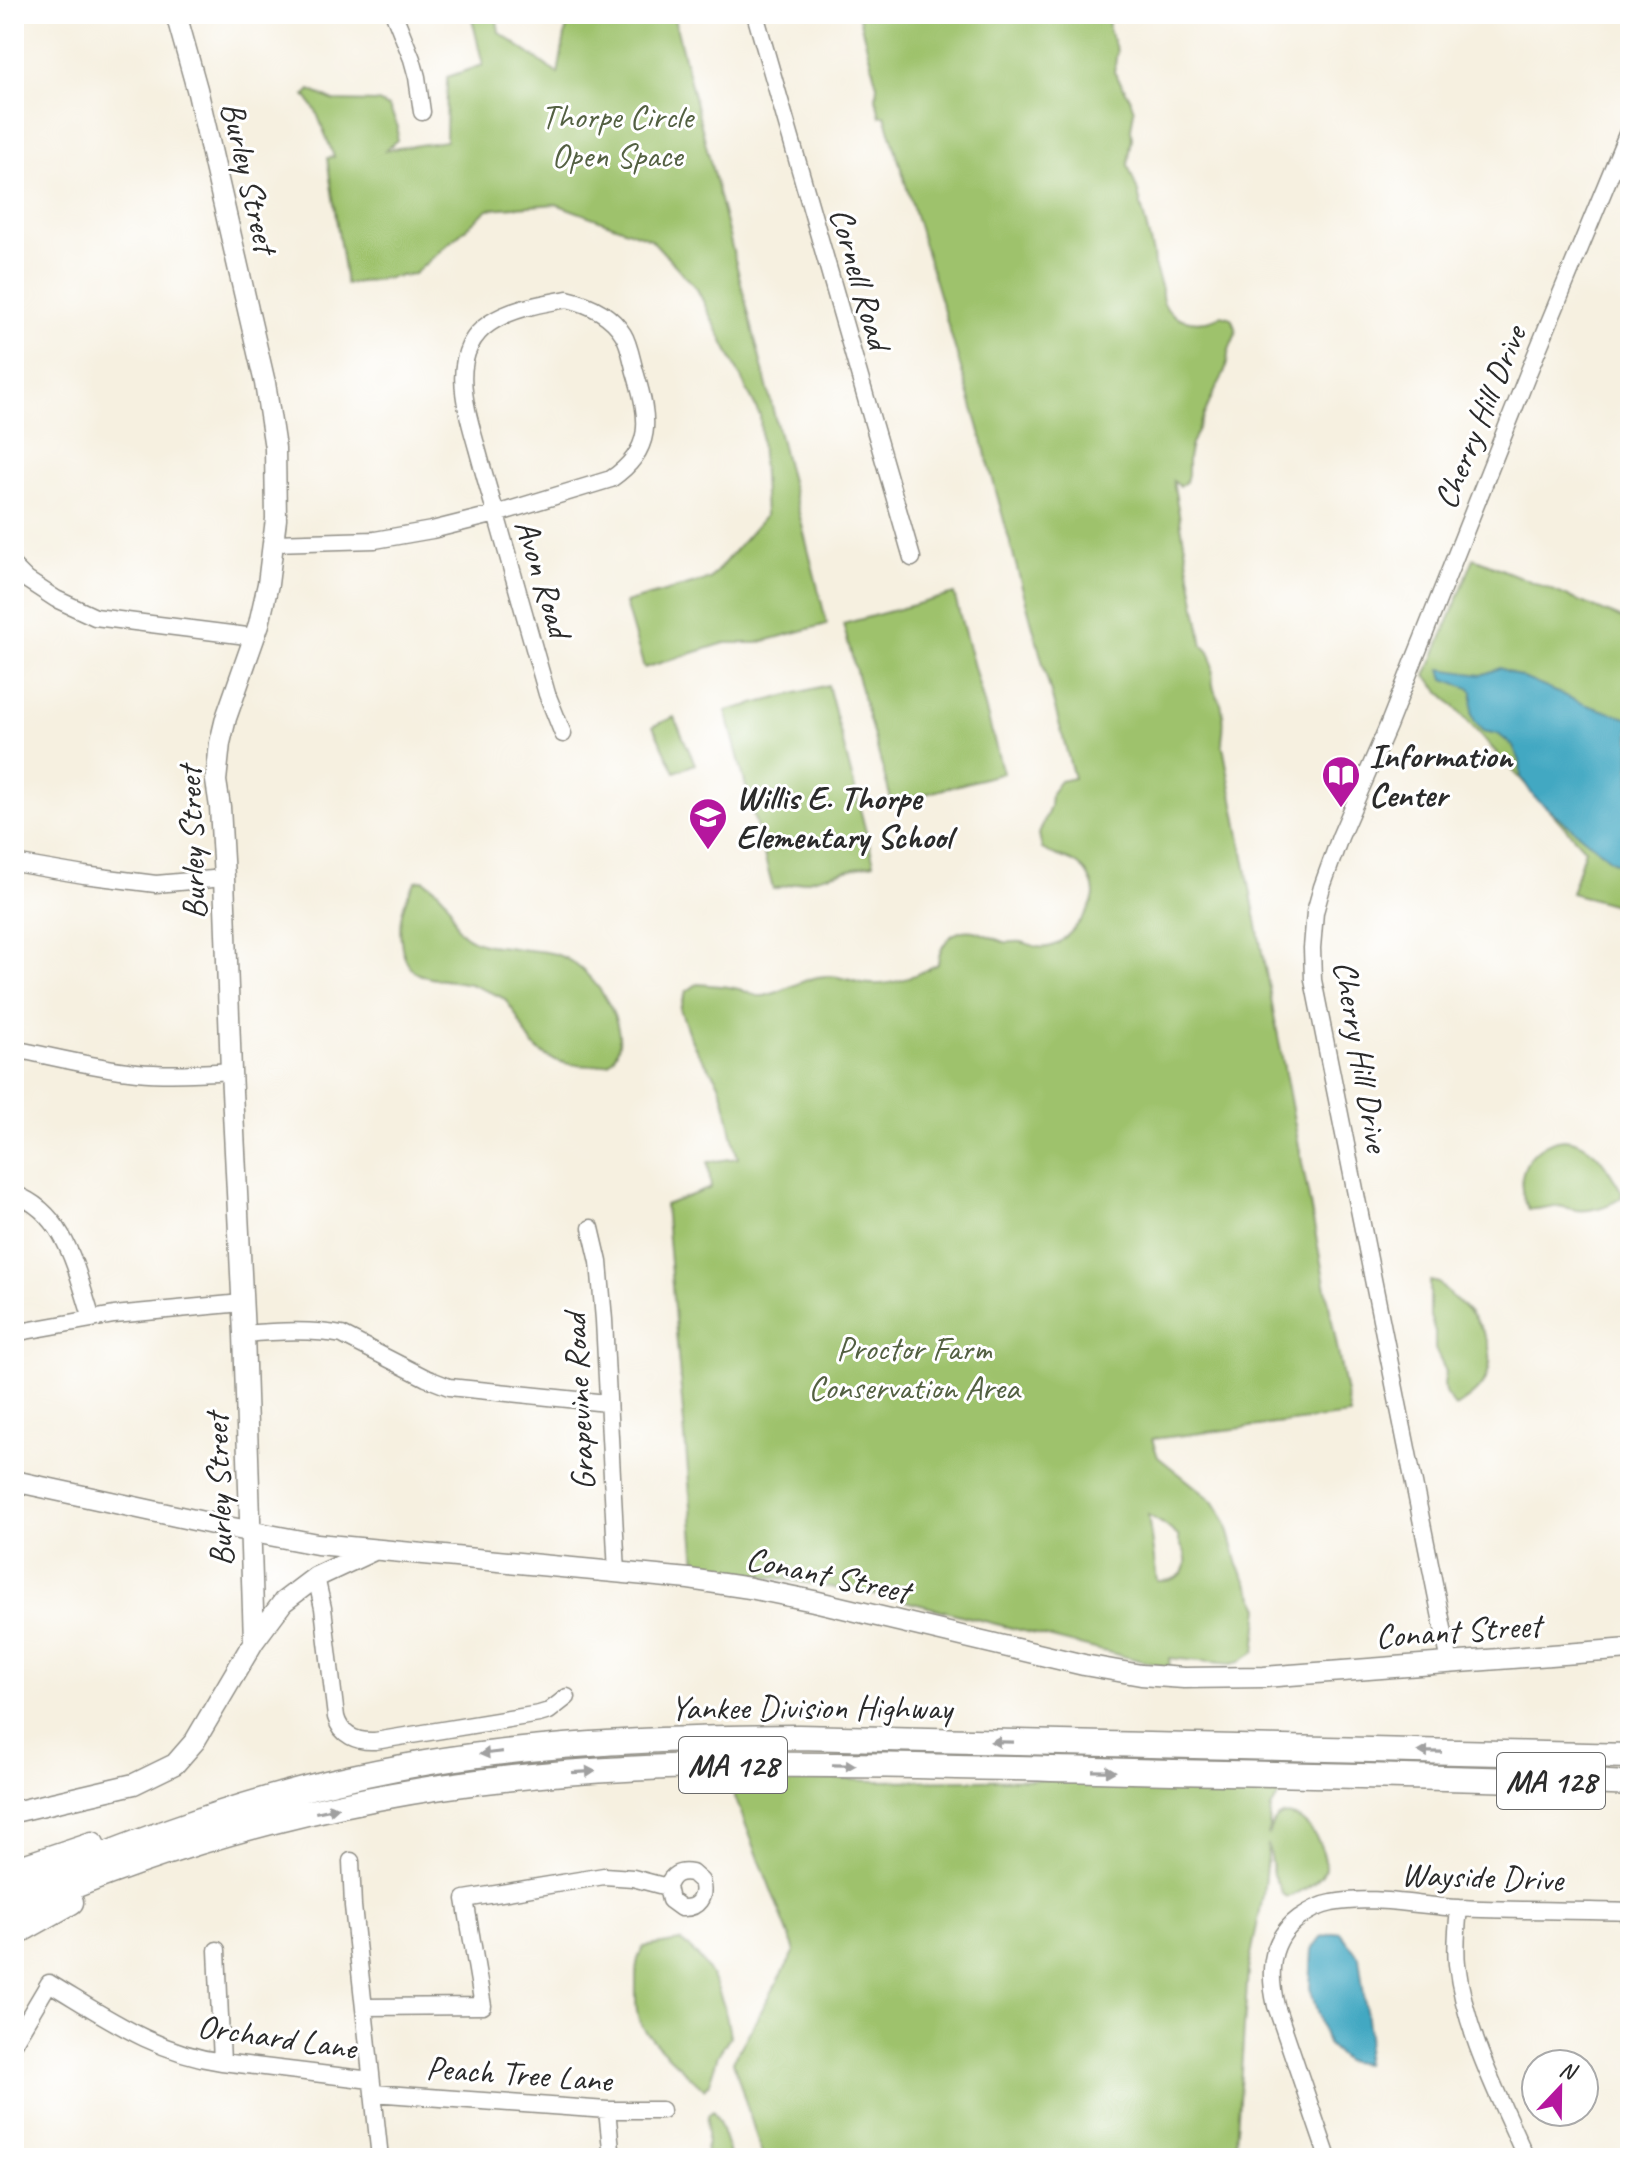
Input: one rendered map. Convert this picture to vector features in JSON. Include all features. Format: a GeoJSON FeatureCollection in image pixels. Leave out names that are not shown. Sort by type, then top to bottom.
{"type":"FeatureCollection","features":[{"type":"Feature","properties":{"kind":"highway","name":"Yankee Division Highway"},"geometry":{"type":"LineString","coordinates":[[14,1891],[132,1844],[249,1804],[337,1781],[475,1755],[599,1743],[706,1738],[891,1739],[1630,1756]]}},
{"type":"Feature","properties":{"kind":"highway","name":"Yankee Division Highway"},"geometry":{"type":"LineString","coordinates":[[14,1911],[135,1862],[188,1844],[279,1820],[408,1793],[508,1778],[568,1773],[777,1764],[1630,1784]]}},
{"type":"Feature","properties":{"kind":"highway"},"geometry":{"type":"LineString","coordinates":[[14,1870],[191,1814],[249,1804]]}},
{"type":"Feature","properties":{"kind":"highway"},"geometry":{"type":"LineString","coordinates":[[14,1934],[85,1894],[127,1875],[279,1820]]}},
{"type":"Feature","properties":{"kind":"main road","name":"Burley Street"},"geometry":{"type":"LineString","coordinates":[[176,14],[197,89],[265,383],[275,448],[276,519],[268,584],[255,637],[226,718],[216,781],[224,878],[254,1641]]}},
{"type":"Feature","properties":{"kind":"main road","name":"Conant Street"},"geometry":{"type":"LineString","coordinates":[[14,1481],[317,1544],[689,1579],[750,1588],[1084,1665],[1141,1675],[1264,1677],[1630,1649]]}},
{"type":"Feature","properties":{"kind":"main road"},"geometry":{"type":"LineString","coordinates":[[14,1812],[134,1784],[175,1764],[195,1741],[254,1641],[283,1602],[316,1577],[374,1550]]}},
{"type":"Feature","properties":{"kind":"street"},"geometry":{"type":"LineString","coordinates":[[394,14],[412,59],[422,112]]}},
{"type":"Feature","properties":{"kind":"street","name":"Cornell Road"},"geometry":{"type":"LineString","coordinates":[[755,14],[912,558]]}},
{"type":"Feature","properties":{"kind":"street","name":"Cherry Hill Drive"},"geometry":{"type":"LineString","coordinates":[[1450,1663],[1313,980],[1315,912],[1340,837],[1388,726],[1630,127]]}},
{"type":"Feature","properties":{"kind":"street"},"geometry":{"type":"LineString","coordinates":[[567,299],[585,303],[600,310],[624,335],[645,408],[646,426],[636,456],[611,479],[496,514],[463,391],[466,353],[488,324],[506,314],[567,299]]}},
{"type":"Feature","properties":{"kind":"street","name":"Avon Road"},"geometry":{"type":"LineString","coordinates":[[273,543],[375,540],[496,514],[547,694],[563,734]]}},
{"type":"Feature","properties":{"kind":"street"},"geometry":{"type":"LineString","coordinates":[[14,567],[27,580],[56,599],[95,617],[255,637]]}},
{"type":"Feature","properties":{"kind":"street"},"geometry":{"type":"LineString","coordinates":[[14,863],[156,884],[224,878]]}},
{"type":"Feature","properties":{"kind":"street"},"geometry":{"type":"LineString","coordinates":[[14,1049],[141,1073],[231,1071]]}},
{"type":"Feature","properties":{"kind":"street"},"geometry":{"type":"LineString","coordinates":[[14,1194],[48,1215],[66,1239],[92,1319]]}},
{"type":"Feature","properties":{"kind":"street","name":"Grapevine Road"},"geometry":{"type":"LineString","coordinates":[[591,1228],[599,1262],[617,1573]]}},
{"type":"Feature","properties":{"kind":"street"},"geometry":{"type":"LineString","coordinates":[[14,1333],[114,1315],[242,1303]]}},
{"type":"Feature","properties":{"kind":"street"},"geometry":{"type":"LineString","coordinates":[[244,1334],[328,1332],[342,1335],[449,1387],[607,1403]]}},
{"type":"Feature","properties":{"kind":"street"},"geometry":{"type":"LineString","coordinates":[[316,1577],[323,1608],[336,1717],[338,1725],[355,1739],[375,1741],[539,1714],[549,1711],[567,1697]]}},
{"type":"Feature","properties":{"kind":"street"},"geometry":{"type":"LineString","coordinates":[[351,1861],[380,2158]]}},
{"type":"Feature","properties":{"kind":"street"},"geometry":{"type":"LineString","coordinates":[[365,2007],[483,2006],[465,1899],[604,1876],[633,1878],[667,1887]]}},
{"type":"Feature","properties":{"kind":"street","name":"Wayside Drive"},"geometry":{"type":"LineString","coordinates":[[1328,2158],[1271,1984],[1278,1940],[1290,1925],[1310,1910],[1331,1903],[1364,1901],[1459,1908],[1630,1912]]}},
{"type":"Feature","properties":{"kind":"street"},"geometry":{"type":"LineString","coordinates":[[1459,1908],[1457,1965],[1465,2006],[1485,2064],[1526,2158]]}},
{"type":"Feature","properties":{"kind":"street"},"geometry":{"type":"LineString","coordinates":[[217,1950],[222,2062]]}},
{"type":"Feature","properties":{"kind":"street","name":"Orchard Lane"},"geometry":{"type":"LineString","coordinates":[[14,2042],[49,1983],[153,2043],[187,2056],[372,2086]]}},
{"type":"Feature","properties":{"kind":"street","name":"Peach Tree Lane"},"geometry":{"type":"LineString","coordinates":[[372,2086],[607,2110],[662,2110]]}},
{"type":"Feature","properties":{"kind":"street"},"geometry":{"type":"LineString","coordinates":[[607,2110],[612,2158]]}},
{"type":"Feature","properties":{"kind":"green space","name":"Thorpe Circle Open Space"},"geometry":{"type":"Polygon","coordinates":[[[471,14],[496,14],[499,32],[558,74],[569,14],[673,14],[827,624],[757,643],[725,643],[644,668],[625,603],[710,579],[765,516],[760,416],[697,289],[651,239],[556,204],[488,209],[414,274],[346,284],[327,158],[334,157],[316,111],[305,95],[310,90],[334,101],[378,102],[389,107],[398,127],[397,140],[385,150],[446,141],[447,77],[483,65],[471,14]]]}},
{"type":"Feature","properties":{"kind":"green space","name":"Proctor Farm Conservation Area"},"geometry":{"type":"Polygon","coordinates":[[[858,14],[1108,14],[1109,30],[1117,51],[1114,72],[1134,110],[1128,165],[1138,192],[1163,300],[1167,309],[1183,319],[1203,321],[1222,315],[1231,318],[1235,328],[1224,373],[1191,444],[1186,482],[1180,486],[1173,481],[1203,646],[1211,656],[1214,689],[1223,711],[1222,741],[1350,1415],[1152,1439],[1158,1457],[1213,1501],[1226,1522],[1238,1565],[1260,1608],[1255,1652],[1231,1664],[1169,1658],[1170,1668],[893,1598],[696,1564],[665,1205],[711,1188],[708,1162],[738,1158],[720,1086],[694,1045],[680,1009],[686,992],[697,984],[729,987],[763,996],[826,976],[883,984],[911,977],[938,964],[945,943],[952,936],[968,930],[1004,942],[1052,946],[1078,924],[1094,894],[1090,879],[1081,867],[1042,849],[1039,834],[1050,807],[1051,793],[1060,781],[1074,778],[978,425],[885,115],[880,116],[877,85],[858,14]],[[1148,1515],[1157,1581],[1179,1576],[1186,1561],[1178,1536],[1148,1515]]]}},
{"type":"Feature","properties":{"kind":"green space"},"geometry":{"type":"Polygon","coordinates":[[[1474,558],[1630,622],[1630,909],[1571,893],[1585,849],[1426,676],[1474,558]]]}},
{"type":"Feature","properties":{"kind":"green space"},"geometry":{"type":"Polygon","coordinates":[[[954,594],[1003,773],[892,803],[843,624],[954,594]]]}},
{"type":"Feature","properties":{"kind":"green space"},"geometry":{"type":"Polygon","coordinates":[[[828,685],[874,863],[773,889],[726,711],[828,685]]]}},
{"type":"Feature","properties":{"kind":"green space"},"geometry":{"type":"Polygon","coordinates":[[[674,717],[695,764],[675,772],[653,726],[674,717]]]}},
{"type":"Feature","properties":{"kind":"green space"},"geometry":{"type":"Polygon","coordinates":[[[423,880],[444,897],[458,929],[465,936],[489,945],[555,954],[583,971],[606,999],[617,1025],[618,1047],[609,1063],[590,1066],[550,1058],[534,1046],[509,1004],[502,998],[470,984],[434,979],[416,972],[404,955],[400,924],[408,895],[416,881],[423,880]]]}},
{"type":"Feature","properties":{"kind":"green space"},"geometry":{"type":"Polygon","coordinates":[[[1564,1139],[1584,1145],[1599,1158],[1622,1192],[1621,1198],[1587,1210],[1556,1206],[1529,1209],[1522,1186],[1526,1164],[1541,1147],[1564,1139]]]}},
{"type":"Feature","properties":{"kind":"green space"},"geometry":{"type":"Polygon","coordinates":[[[1430,1281],[1439,1283],[1466,1309],[1477,1322],[1489,1349],[1487,1375],[1470,1397],[1455,1407],[1445,1393],[1446,1372],[1435,1349],[1435,1332],[1430,1316],[1430,1281]]]}},
{"type":"Feature","properties":{"kind":"green space"},"geometry":{"type":"Polygon","coordinates":[[[726,1774],[877,1781],[1069,1779],[1288,1782],[1271,1808],[1268,1836],[1272,1825],[1282,1817],[1291,1816],[1300,1820],[1317,1839],[1325,1862],[1324,1871],[1303,1890],[1288,1897],[1283,1895],[1273,1875],[1268,1844],[1263,1896],[1248,1970],[1235,2158],[763,2158],[733,2061],[795,1951],[726,1774]]]}},
{"type":"Feature","properties":{"kind":"green space"},"geometry":{"type":"Polygon","coordinates":[[[680,1941],[709,1971],[725,2009],[730,2036],[718,2055],[704,2089],[650,2037],[637,2011],[636,1969],[641,1951],[644,1947],[680,1941]]]}},
{"type":"Feature","properties":{"kind":"green space"},"geometry":{"type":"Polygon","coordinates":[[[713,2111],[731,2158],[706,2158],[708,2115],[713,2111]]]}},
{"type":"Feature","properties":{"kind":"water"},"geometry":{"type":"Polygon","coordinates":[[[1500,668],[1584,704],[1630,719],[1630,870],[1611,860],[1534,797],[1521,777],[1520,761],[1513,746],[1498,734],[1483,731],[1472,714],[1473,692],[1444,679],[1441,669],[1481,675],[1500,668]]]}},
{"type":"Feature","properties":{"kind":"water"},"geometry":{"type":"Polygon","coordinates":[[[1340,1932],[1359,1957],[1369,2034],[1364,2064],[1345,2061],[1327,2044],[1310,1988],[1312,1949],[1321,1937],[1340,1932]]]}},
{"type":"Feature","properties":{"kind":"place","name":"Information Center"},"geometry":{"type":"Point","coordinates":[1341,809]}},
{"type":"Feature","properties":{"kind":"place","name":"Willis E. Thorpe Elementary School"},"geometry":{"type":"Point","coordinates":[708,851]}}]}
